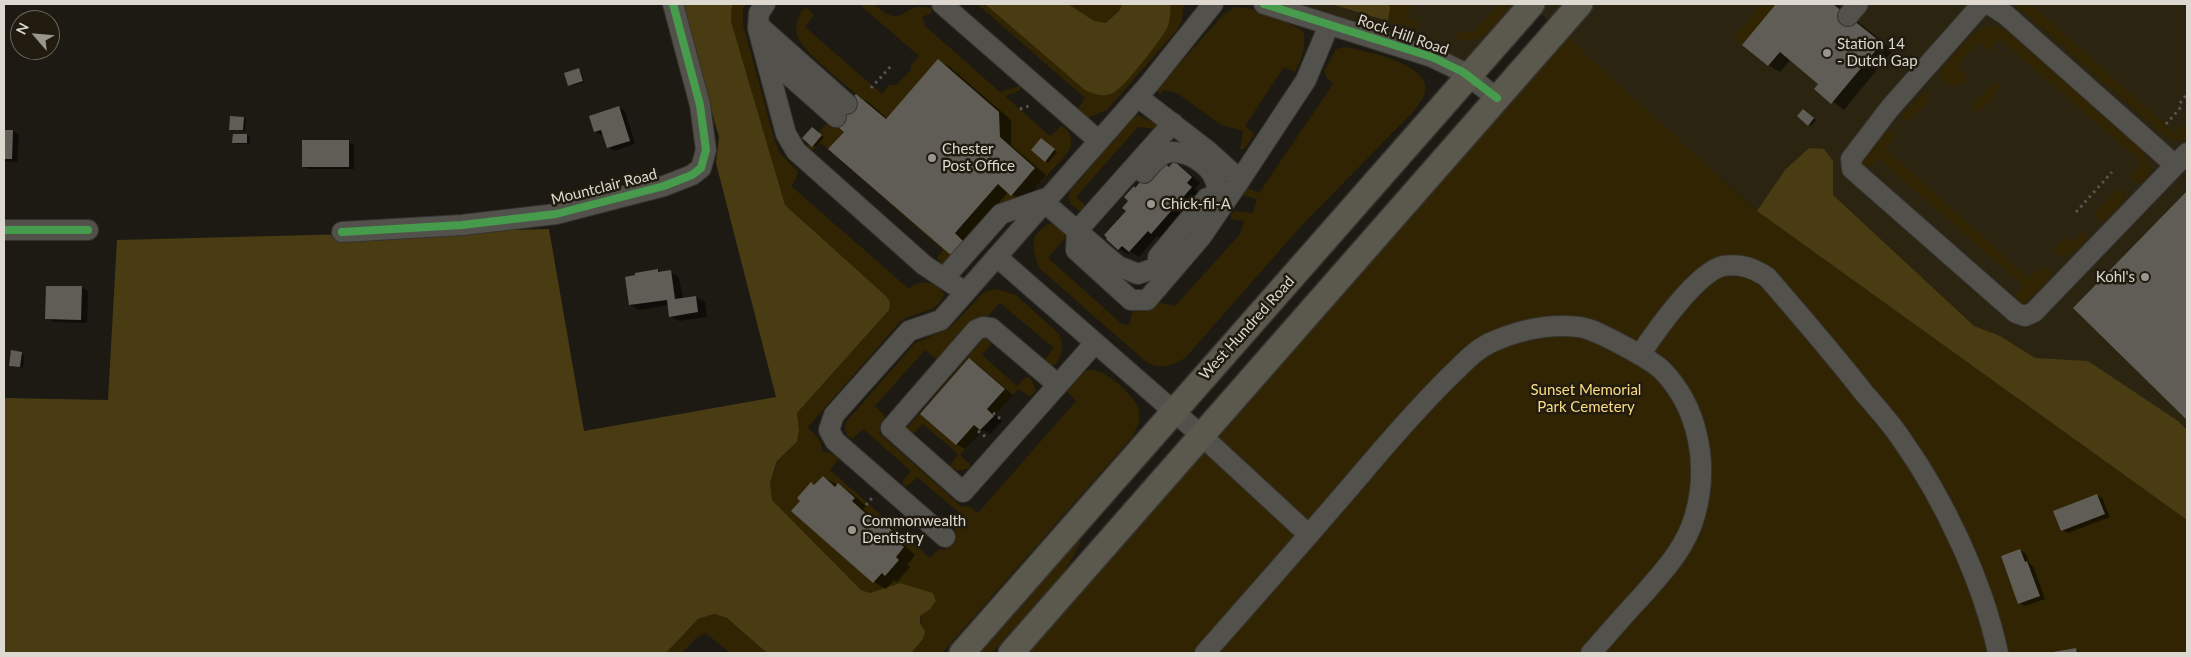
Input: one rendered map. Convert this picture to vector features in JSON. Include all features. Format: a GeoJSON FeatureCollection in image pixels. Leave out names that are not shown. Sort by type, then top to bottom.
{"type":"FeatureCollection","features":[{"type":"Feature","properties":{"kind":"main road","name":"West Hundred Road"},"geometry":{"type":"LineString","coordinates":[[962,653],[1532,4]]}},
{"type":"Feature","properties":{"kind":"main road"},"geometry":{"type":"LineString","coordinates":[[1011,653],[1580,4]]}},
{"type":"Feature","properties":{"kind":"street","name":"Mountclair Road"},"geometry":{"type":"LineString","coordinates":[[342,232],[462,225],[556,214],[664,186],[692,175],[701,168],[706,150],[700,104],[673,4]]}},
{"type":"Feature","properties":{"kind":"street"},"geometry":{"type":"LineString","coordinates":[[766,4],[759,13],[758,25],[786,134],[796,151],[924,265],[966,292]]}},
{"type":"Feature","properties":{"kind":"street"},"geometry":{"type":"LineString","coordinates":[[942,4],[1098,141]]}},
{"type":"Feature","properties":{"kind":"street"},"geometry":{"type":"LineString","coordinates":[[945,537],[835,441],[829,430],[834,415],[909,331],[941,320],[1138,97],[1213,4]]}},
{"type":"Feature","properties":{"kind":"street","name":"Rock Hill Road"},"geometry":{"type":"LineString","coordinates":[[1264,4],[1288,8],[1329,25],[1432,57],[1469,76],[1497,98]]}},
{"type":"Feature","properties":{"kind":"street"},"geometry":{"type":"LineString","coordinates":[[1982,4],[1890,108],[1852,159],[1852,169],[2016,313],[2025,316],[2034,312],[2181,159],[2006,15],[1989,4]]}},
{"type":"Feature","properties":{"kind":"street"},"geometry":{"type":"LineString","coordinates":[[758,25],[842,110],[765,54]]}},
{"type":"Feature","properties":{"kind":"street"},"geometry":{"type":"LineString","coordinates":[[1173,123],[1077,231],[1076,250],[1131,300],[1146,300],[1201,237],[1306,80],[1329,25]]}},
{"type":"Feature","properties":{"kind":"street"},"geometry":{"type":"LineString","coordinates":[[1138,97],[1208,150],[1240,180]]}},
{"type":"Feature","properties":{"kind":"street"},"geometry":{"type":"LineString","coordinates":[[1048,200],[1077,231],[1118,266],[1138,274],[1155,268],[1170,255],[1208,208],[1216,194],[1214,178],[1206,165],[1190,155],[1170,152],[1158,157],[1101,218],[1083,230],[1077,231]]}},
{"type":"Feature","properties":{"kind":"street"},"geometry":{"type":"LineString","coordinates":[[944,278],[1001,214],[1048,200]]}},
{"type":"Feature","properties":{"kind":"street"},"geometry":{"type":"LineString","coordinates":[[4,230],[88,230]]}},
{"type":"Feature","properties":{"kind":"street"},"geometry":{"type":"LineString","coordinates":[[997,257],[1202,436],[1309,535]]}},
{"type":"Feature","properties":{"kind":"street"},"geometry":{"type":"LineString","coordinates":[[1640,355],[1654,333],[1681,300],[1712,270],[1723,266],[1739,265],[1754,269],[1767,276],[1829,348],[1902,440],[1932,488],[1961,545],[1987,612],[1998,653]]}},
{"type":"Feature","properties":{"kind":"street"},"geometry":{"type":"LineString","coordinates":[[1204,653],[1309,535],[1407,420],[1476,351],[1489,343],[1514,333],[1534,328],[1560,326],[1582,327],[1607,337],[1661,369],[1677,390],[1690,414],[1698,439],[1702,466],[1701,492],[1694,518],[1684,542],[1672,561],[1596,650]]}},
{"type":"Feature","properties":{"kind":"street"},"geometry":{"type":"LineString","coordinates":[[1057,384],[991,328],[983,327],[976,330],[891,428],[964,492],[1095,343]]}},
{"type":"Feature","properties":{"kind":"path"},"geometry":{"type":"LineString","coordinates":[[871,88],[890,66]]}},
{"type":"Feature","properties":{"kind":"path"},"geometry":{"type":"LineString","coordinates":[[2166,124],[2182,104],[2187,94]]}},
{"type":"Feature","properties":{"kind":"path"},"geometry":{"type":"LineString","coordinates":[[2076,212],[2112,172]]}},
{"type":"Feature","properties":{"kind":"shaded area"},"geometry":{"type":"Polygon","coordinates":[[[681,4],[732,4],[731,21],[785,205],[886,296],[890,302],[889,310],[797,413],[799,430],[797,442],[777,461],[770,483],[772,500],[861,590],[870,593],[900,583],[933,593],[936,601],[929,610],[920,616],[920,623],[925,631],[923,639],[911,653],[767,653],[727,618],[714,614],[698,619],[666,653],[4,653],[4,398],[108,400],[117,240],[549,229],[584,431],[776,397],[716,163],[719,137],[681,4]]]}},
{"type":"Feature","properties":{"kind":"shaded area"},"geometry":{"type":"Polygon","coordinates":[[[985,4],[1068,4],[1094,21],[1106,23],[1120,10],[1122,4],[1170,4],[1170,14],[1166,30],[1131,76],[1116,91],[1111,94],[1101,95],[1085,90],[985,4]]]}},
{"type":"Feature","properties":{"kind":"shaded area"},"geometry":{"type":"Polygon","coordinates":[[[1270,4],[1530,4],[1469,74],[1270,4]]]}},
{"type":"Feature","properties":{"kind":"shaded area"},"geometry":{"type":"Polygon","coordinates":[[[1331,4],[1388,4],[1390,7],[1388,21],[1331,4]]]}},
{"type":"Feature","properties":{"kind":"shaded area"},"geometry":{"type":"Polygon","coordinates":[[[1530,4],[2187,4],[2187,520],[1757,211],[1530,4]]]}},
{"type":"Feature","properties":{"kind":"shaded area"},"geometry":{"type":"Polygon","coordinates":[[[1809,148],[1824,149],[1833,161],[1833,195],[1974,326],[2000,336],[2035,358],[2088,361],[2178,421],[2187,430],[2187,520],[1757,211],[1785,170],[1809,148]]]}},
{"type":"Feature","properties":{"kind":"green space"},"geometry":{"type":"Polygon","coordinates":[[[732,4],[746,4],[743,8],[743,24],[775,142],[780,153],[798,172],[791,186],[909,289],[923,282],[936,286],[944,294],[932,309],[900,322],[808,427],[821,442],[822,451],[837,455],[837,461],[830,470],[930,558],[939,549],[945,550],[956,534],[955,528],[964,517],[917,477],[909,485],[903,486],[903,480],[911,471],[863,429],[852,439],[846,432],[845,425],[914,344],[951,327],[982,294],[996,289],[1016,295],[1059,334],[1062,350],[1055,365],[1051,366],[1045,359],[1054,348],[1000,303],[988,316],[977,318],[973,321],[939,359],[936,359],[925,350],[875,406],[885,416],[879,433],[962,507],[969,506],[978,513],[1076,401],[1066,390],[1082,373],[1095,370],[1110,377],[1131,396],[1138,408],[1139,420],[1132,437],[942,653],[911,653],[923,639],[920,616],[929,610],[900,583],[870,593],[861,590],[772,500],[770,483],[778,461],[797,442],[799,430],[797,413],[889,310],[890,303],[886,296],[785,205],[731,21],[732,4]]]}},
{"type":"Feature","properties":{"kind":"green space","name":"Chester Post Office"},"geometry":{"type":"Polygon","coordinates":[[[859,4],[874,4],[892,16],[898,16],[914,8],[931,8],[932,13],[922,17],[925,26],[1000,92],[1019,86],[1022,87],[1019,91],[1005,96],[1050,136],[1061,126],[1067,130],[1071,138],[1069,151],[1028,195],[943,264],[937,258],[943,250],[821,143],[813,150],[807,147],[829,120],[832,121],[856,94],[814,58],[800,42],[796,28],[798,18],[803,9],[807,8],[814,15],[805,27],[882,94],[889,85],[896,85],[911,70],[911,65],[919,56],[859,4]]]}},
{"type":"Feature","properties":{"kind":"green space"},"geometry":{"type":"Polygon","coordinates":[[[977,4],[1184,4],[1182,20],[1177,30],[1107,110],[1084,117],[1077,110],[1085,98],[977,4]]]}},
{"type":"Feature","properties":{"kind":"green space"},"geometry":{"type":"Polygon","coordinates":[[[1388,4],[1412,4],[1407,17],[1418,21],[1420,27],[1415,28],[1388,21],[1390,7],[1388,4]]]}},
{"type":"Feature","properties":{"kind":"green space"},"geometry":{"type":"Polygon","coordinates":[[[1499,4],[1511,4],[1488,31],[1473,40],[1464,40],[1456,37],[1455,35],[1458,32],[1473,32],[1499,4]]]}},
{"type":"Feature","properties":{"kind":"green space"},"geometry":{"type":"Polygon","coordinates":[[[1762,4],[1823,4],[1793,37],[1742,45],[1733,37],[1762,4]]]}},
{"type":"Feature","properties":{"kind":"green space"},"geometry":{"type":"Polygon","coordinates":[[[2015,4],[2031,4],[2175,133],[2187,121],[2187,138],[2181,141],[2167,138],[2015,4]]]}},
{"type":"Feature","properties":{"kind":"green space"},"geometry":{"type":"Polygon","coordinates":[[[1236,7],[1254,9],[1287,22],[1303,31],[1304,42],[1302,57],[1295,72],[1284,67],[1245,126],[1255,134],[1244,149],[1240,149],[1243,131],[1221,125],[1177,93],[1164,90],[1160,94],[1156,90],[1225,13],[1236,7]]]}},
{"type":"Feature","properties":{"kind":"green space"},"geometry":{"type":"Polygon","coordinates":[[[1987,26],[1994,26],[2009,32],[2144,152],[2151,168],[2147,179],[2139,184],[2132,179],[2132,174],[2142,163],[2000,39],[1988,51],[1977,43],[1957,66],[1967,77],[1961,85],[1952,86],[1944,81],[1940,72],[1943,68],[1968,39],[1987,26]]]}},
{"type":"Feature","properties":{"kind":"green space","name":"Sunset Memorial Park Cemetery"},"geometry":{"type":"Polygon","coordinates":[[[1566,36],[1757,211],[2187,520],[2187,653],[1028,653],[1566,36]]]}},
{"type":"Feature","properties":{"kind":"green space"},"geometry":{"type":"Polygon","coordinates":[[[1346,47],[1382,56],[1408,67],[1418,74],[1424,83],[1425,93],[1423,97],[1415,110],[1303,224],[1185,358],[1175,364],[1165,366],[1155,366],[1145,361],[1039,268],[1034,248],[1035,237],[1038,232],[1050,223],[1059,226],[1066,233],[1065,238],[1048,258],[1122,324],[1129,325],[1134,306],[1147,300],[1175,306],[1241,233],[1244,221],[1231,219],[1230,215],[1236,211],[1253,213],[1257,199],[1241,195],[1246,187],[1259,193],[1333,84],[1327,78],[1324,71],[1336,49],[1346,47]]]}},
{"type":"Feature","properties":{"kind":"green space"},"geometry":{"type":"Polygon","coordinates":[[[1994,82],[1999,84],[1994,97],[1987,105],[1975,112],[1972,109],[1973,104],[1994,82]]]}},
{"type":"Feature","properties":{"kind":"green space"},"geometry":{"type":"Polygon","coordinates":[[[1925,91],[1930,94],[1927,101],[1917,114],[1905,121],[1901,116],[1925,91]]]}},
{"type":"Feature","properties":{"kind":"green space"},"geometry":{"type":"Polygon","coordinates":[[[1138,115],[1158,125],[1157,129],[1138,127],[1076,197],[1085,205],[1087,211],[1085,212],[1074,207],[1068,197],[1071,190],[1131,119],[1138,115]]]}},
{"type":"Feature","properties":{"kind":"green space"},"geometry":{"type":"Polygon","coordinates":[[[1886,131],[1892,131],[1896,136],[1886,149],[2029,278],[2042,266],[2051,272],[2051,276],[2026,303],[2021,304],[2014,297],[2023,286],[1878,158],[1869,168],[1861,164],[1862,160],[1886,131]]]}},
{"type":"Feature","properties":{"kind":"green space"},"geometry":{"type":"Polygon","coordinates":[[[2116,190],[2120,190],[2126,196],[2125,200],[2104,221],[2101,221],[2095,216],[2095,213],[2116,190]]]}},
{"type":"Feature","properties":{"kind":"green space"},"geometry":{"type":"Polygon","coordinates":[[[2082,232],[2088,234],[2088,238],[2074,252],[2062,256],[2054,252],[2053,250],[2066,237],[2071,242],[2082,232]]]}},
{"type":"Feature","properties":{"kind":"green space"},"geometry":{"type":"Polygon","coordinates":[[[986,338],[991,344],[982,355],[1017,386],[1026,377],[1030,377],[1036,390],[1030,397],[1018,389],[960,455],[970,464],[970,468],[957,471],[950,466],[958,454],[923,424],[913,434],[907,428],[983,339],[986,338]]]}},
{"type":"Feature","properties":{"kind":"green space"},"geometry":{"type":"Polygon","coordinates":[[[1075,536],[1081,542],[1064,572],[992,653],[972,653],[1075,536]]]}},
{"type":"Feature","properties":{"kind":"green space"},"geometry":{"type":"Polygon","coordinates":[[[714,614],[727,618],[767,653],[731,653],[705,633],[697,637],[682,653],[666,653],[698,619],[714,614]]]}},
{"type":"Feature","properties":{"kind":"building","name":"Station 14 - Dutch Gap"},"geometry":{"type":"Polygon","coordinates":[[[1776,4],[1833,4],[1882,43],[1831,104],[1814,89],[1818,84],[1780,52],[1768,66],[1742,45],[1776,4]]]}},
{"type":"Feature","properties":{"kind":"building","name":"Chester Post Office"},"geometry":{"type":"Polygon","coordinates":[[[938,59],[999,112],[1000,137],[1035,168],[1011,196],[998,184],[955,233],[964,242],[952,256],[828,149],[844,132],[832,122],[856,94],[886,119],[938,59]]]}},
{"type":"Feature","properties":{"kind":"building"},"geometry":{"type":"Polygon","coordinates":[[[579,68],[583,81],[568,86],[564,73],[579,68]]]}},
{"type":"Feature","properties":{"kind":"building"},"geometry":{"type":"Polygon","coordinates":[[[619,106],[630,141],[607,148],[601,130],[594,132],[589,116],[619,106]]]}},
{"type":"Feature","properties":{"kind":"building"},"geometry":{"type":"Polygon","coordinates":[[[1803,109],[1814,118],[1808,126],[1797,116],[1803,109]]]}},
{"type":"Feature","properties":{"kind":"building"},"geometry":{"type":"Polygon","coordinates":[[[230,116],[244,117],[243,130],[229,130],[230,116]]]}},
{"type":"Feature","properties":{"kind":"building"},"geometry":{"type":"Polygon","coordinates":[[[812,127],[822,135],[812,147],[802,138],[812,127]]]}},
{"type":"Feature","properties":{"kind":"building"},"geometry":{"type":"Polygon","coordinates":[[[4,130],[13,130],[12,159],[4,159],[4,130]]]}},
{"type":"Feature","properties":{"kind":"building"},"geometry":{"type":"Polygon","coordinates":[[[233,134],[247,134],[247,143],[232,143],[233,134]]]}},
{"type":"Feature","properties":{"kind":"building"},"geometry":{"type":"Polygon","coordinates":[[[1041,138],[1055,149],[1045,162],[1031,150],[1041,138]]]}},
{"type":"Feature","properties":{"kind":"building"},"geometry":{"type":"Polygon","coordinates":[[[302,140],[349,140],[349,167],[302,167],[302,140]]]}},
{"type":"Feature","properties":{"kind":"building","name":"Chick-fil-A"},"geometry":{"type":"Polygon","coordinates":[[[1160,159],[1169,167],[1174,161],[1192,177],[1187,183],[1192,187],[1151,234],[1148,231],[1129,252],[1122,246],[1118,250],[1104,235],[1126,211],[1122,208],[1128,201],[1124,197],[1134,186],[1135,188],[1160,159]]]}},
{"type":"Feature","properties":{"kind":"building","name":"Kohl's"},"geometry":{"type":"Polygon","coordinates":[[[2187,191],[2187,420],[2073,308],[2187,191]]]}},
{"type":"Feature","properties":{"kind":"building"},"geometry":{"type":"Polygon","coordinates":[[[658,269],[658,272],[671,270],[675,299],[696,296],[698,312],[669,317],[667,300],[629,305],[625,277],[635,275],[635,273],[658,269]]]}},
{"type":"Feature","properties":{"kind":"building"},"geometry":{"type":"Polygon","coordinates":[[[46,286],[82,286],[81,320],[45,319],[46,286]]]}},
{"type":"Feature","properties":{"kind":"building"},"geometry":{"type":"Polygon","coordinates":[[[11,350],[22,352],[20,367],[9,366],[11,350]]]}},
{"type":"Feature","properties":{"kind":"building"},"geometry":{"type":"Polygon","coordinates":[[[969,358],[1005,389],[987,409],[994,416],[980,430],[974,425],[956,445],[920,414],[969,358]]]}},
{"type":"Feature","properties":{"kind":"building","name":"Commonwealth Dentistry"},"geometry":{"type":"Polygon","coordinates":[[[823,476],[835,487],[838,483],[855,498],[852,501],[875,522],[878,518],[895,533],[892,537],[904,547],[896,557],[899,560],[885,576],[882,573],[873,583],[791,511],[800,501],[797,498],[811,482],[814,485],[823,476]]]}},
{"type":"Feature","properties":{"kind":"building"},"geometry":{"type":"Polygon","coordinates":[[[2097,494],[2105,514],[2061,531],[2053,511],[2097,494]]]}},
{"type":"Feature","properties":{"kind":"building"},"geometry":{"type":"Polygon","coordinates":[[[2020,549],[2025,562],[2027,561],[2040,596],[2018,604],[2001,556],[2020,549]]]}},
{"type":"Feature","properties":{"kind":"building"},"geometry":{"type":"Polygon","coordinates":[[[2076,648],[2077,653],[2053,652],[2076,648]]]}},
{"type":"Feature","properties":{"kind":"cycle path"},"geometry":{"type":"LineString","coordinates":[[342,232],[462,225],[556,214],[664,186],[692,175],[701,168],[706,150],[700,105],[673,4]]}},
{"type":"Feature","properties":{"kind":"cycle path"},"geometry":{"type":"LineString","coordinates":[[1264,4],[1432,57],[1463,72],[1497,98]]}},
{"type":"Feature","properties":{"kind":"cycle path"},"geometry":{"type":"LineString","coordinates":[[4,230],[88,230]]}},
{"type":"Feature","properties":{"kind":"place","name":"Station 14 - Dutch Gap"},"geometry":{"type":"Point","coordinates":[1827,53]}},
{"type":"Feature","properties":{"kind":"place","name":"Chester Post Office"},"geometry":{"type":"Point","coordinates":[932,158]}},
{"type":"Feature","properties":{"kind":"place","name":"Chick-fil-A"},"geometry":{"type":"Point","coordinates":[1151,204]}},
{"type":"Feature","properties":{"kind":"place","name":"Kohl's"},"geometry":{"type":"Point","coordinates":[2145,277]}},
{"type":"Feature","properties":{"kind":"place","name":"Commonwealth Dentistry"},"geometry":{"type":"Point","coordinates":[852,530]}}]}
